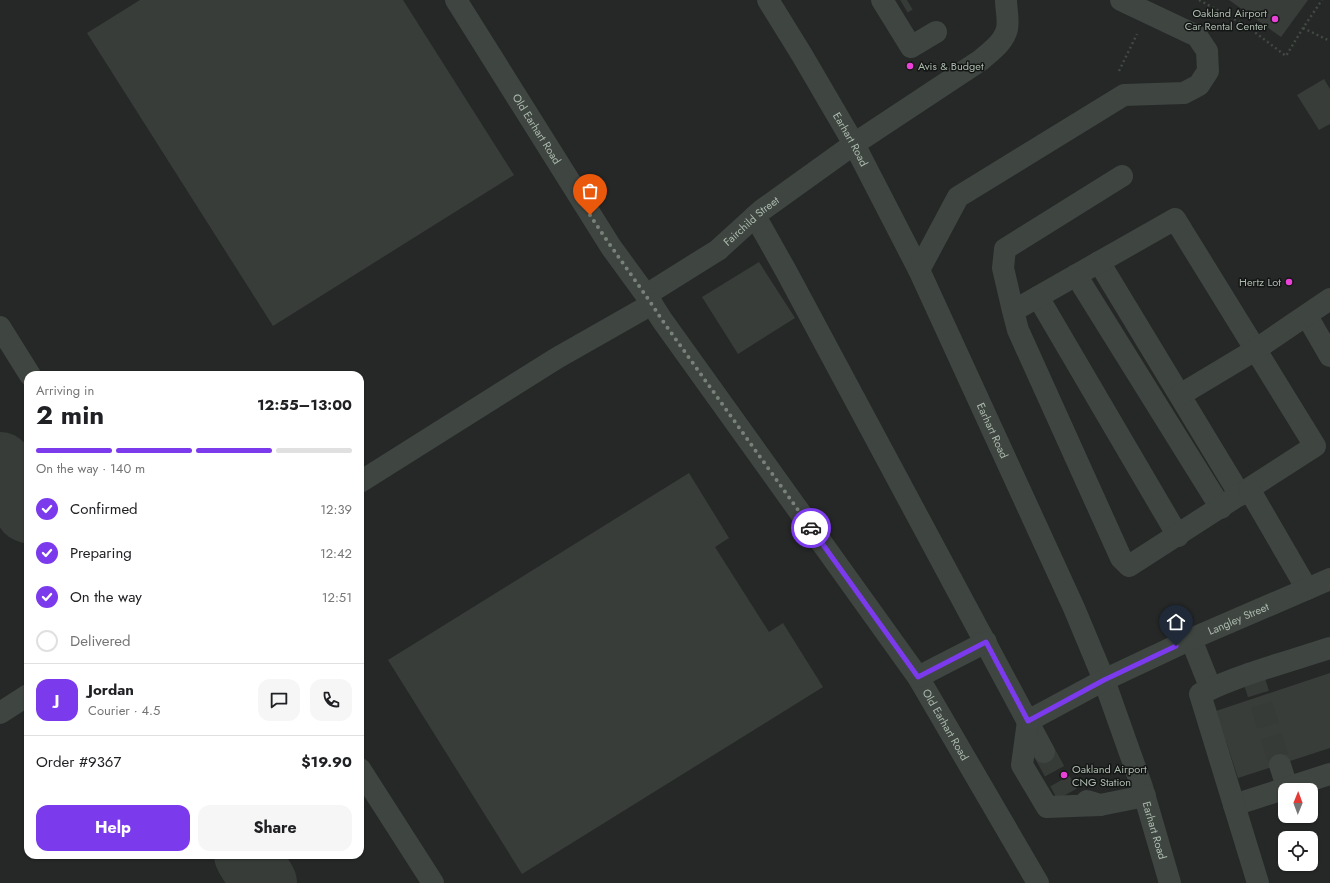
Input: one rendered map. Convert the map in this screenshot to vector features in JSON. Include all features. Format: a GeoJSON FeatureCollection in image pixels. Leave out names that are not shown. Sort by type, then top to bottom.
{"type":"FeatureCollection","features":[{"type":"Feature","properties":{"kind":"street","name":"Old Earhart Road"},"geometry":{"type":"LineString","coordinates":[[456,0],[610,247],[918,677],[1038,883]]}},
{"type":"Feature","properties":{"kind":"street","name":"Earhart Road"},"geometry":{"type":"LineString","coordinates":[[768,0],[802,54],[854,144],[919,270],[1074,608],[1104,680],[1145,796],[1170,883]]}},
{"type":"Feature","properties":{"kind":"street","name":"Fairchild Street"},"geometry":{"type":"LineString","coordinates":[[364,479],[557,358],[653,306],[762,210],[854,144],[982,60],[1004,38],[1007,28],[1006,0]]}},
{"type":"Feature","properties":{"kind":"street"},"geometry":{"type":"LineString","coordinates":[[919,270],[958,197],[1124,95],[1184,93],[1199,85],[1208,71],[1207,51],[1197,36],[1121,0]]}},
{"type":"Feature","properties":{"kind":"street"},"geometry":{"type":"LineString","coordinates":[[891,5],[911,47],[936,32]]}},
{"type":"Feature","properties":{"kind":"street"},"geometry":{"type":"LineString","coordinates":[[1013,311],[1175,219],[1255,350],[1323,448],[1245,492],[1129,566],[1121,558],[1018,330],[1013,311],[1003,268],[1005,249],[1122,176]]}},
{"type":"Feature","properties":{"kind":"street"},"geometry":{"type":"LineString","coordinates":[[755,216],[1044,752]]}},
{"type":"Feature","properties":{"kind":"street"},"geometry":{"type":"LineString","coordinates":[[1099,262],[1180,395],[1245,492],[1307,590]]}},
{"type":"Feature","properties":{"kind":"street"},"geometry":{"type":"LineString","coordinates":[[1076,275],[1221,508]]}},
{"type":"Feature","properties":{"kind":"street"},"geometry":{"type":"LineString","coordinates":[[1038,297],[1178,536]]}},
{"type":"Feature","properties":{"kind":"street"},"geometry":{"type":"LineString","coordinates":[[1180,395],[1255,350],[1330,300]]}},
{"type":"Feature","properties":{"kind":"street"},"geometry":{"type":"LineString","coordinates":[[1307,316],[1330,356]]}},
{"type":"Feature","properties":{"kind":"street"},"geometry":{"type":"LineString","coordinates":[[0,327],[28,371]]}},
{"type":"Feature","properties":{"kind":"street","name":"Langley Street"},"geometry":{"type":"LineString","coordinates":[[1028,721],[1104,680],[1191,639],[1330,579]]}},
{"type":"Feature","properties":{"kind":"street"},"geometry":{"type":"LineString","coordinates":[[1191,639],[1211,689]]}},
{"type":"Feature","properties":{"kind":"street"},"geometry":{"type":"LineString","coordinates":[[918,677],[986,642]]}},
{"type":"Feature","properties":{"kind":"street"},"geometry":{"type":"LineString","coordinates":[[1258,883],[1200,694],[1252,673],[1330,648]]}},
{"type":"Feature","properties":{"kind":"street"},"geometry":{"type":"LineString","coordinates":[[0,713],[24,698]]}},
{"type":"Feature","properties":{"kind":"street"},"geometry":{"type":"LineString","coordinates":[[1028,721],[1022,765],[1046,807],[1100,806],[1145,796]]}},
{"type":"Feature","properties":{"kind":"street"},"geometry":{"type":"LineString","coordinates":[[1280,765],[1286,783]]}},
{"type":"Feature","properties":{"kind":"street"},"geometry":{"type":"LineString","coordinates":[[1300,783],[1330,774]]}},
{"type":"Feature","properties":{"kind":"street"},"geometry":{"type":"LineString","coordinates":[[364,775],[433,883]]}},
{"type":"Feature","properties":{"kind":"street"},"geometry":{"type":"LineString","coordinates":[[1234,805],[1278,790]]}},
{"type":"Feature","properties":{"kind":"street"},"geometry":{"type":"LineString","coordinates":[[1067,794],[1100,806]]}},
{"type":"Feature","properties":{"kind":"path"},"geometry":{"type":"LineString","coordinates":[[1198,0],[1248,27],[1286,56],[1322,0]]}},
{"type":"Feature","properties":{"kind":"path"},"geometry":{"type":"LineString","coordinates":[[1113,76],[1120,71],[1148,13]]}},
{"type":"Feature","properties":{"kind":"path"},"geometry":{"type":"LineString","coordinates":[[1303,28],[1330,41]]}},
{"type":"Feature","properties":{"kind":"shaded area"},"geometry":{"type":"Polygon","coordinates":[[[0,0],[1330,0],[1330,883],[0,883],[0,0]]]}},
{"type":"Feature","properties":{"kind":"building"},"geometry":{"type":"Polygon","coordinates":[[[140,0],[403,0],[514,175],[273,326],[87,33],[140,0]]]}},
{"type":"Feature","properties":{"kind":"building","name":"Oakland Airport Car Rental Center"},"geometry":{"type":"Polygon","coordinates":[[[1229,0],[1308,0],[1281,37],[1229,0]]]}},
{"type":"Feature","properties":{"kind":"building"},"geometry":{"type":"Polygon","coordinates":[[[1324,79],[1330,89],[1330,124],[1319,130],[1297,95],[1324,79]]]}},
{"type":"Feature","properties":{"kind":"building"},"geometry":{"type":"Polygon","coordinates":[[[759,262],[795,318],[738,354],[702,297],[759,262]]]}},
{"type":"Feature","properties":{"kind":"building"},"geometry":{"type":"Polygon","coordinates":[[[689,473],[729,538],[715,547],[769,632],[783,623],[823,687],[522,874],[388,660],[689,473]]]}},
{"type":"Feature","properties":{"kind":"building"},"geometry":{"type":"Polygon","coordinates":[[[1330,673],[1330,748],[1238,778],[1216,711],[1330,673]]]}},
{"type":"Feature","properties":{"kind":"taxiway"},"geometry":{"type":"LineString","coordinates":[[0,465],[24,504]]}},
{"type":"Feature","properties":{"kind":"taxiway"},"geometry":{"type":"LineString","coordinates":[[249,859],[264,883]]}},
{"type":"Feature","properties":{"kind":"tunnel"},"geometry":{"type":"LineString","coordinates":[[902,3],[907,0]]}},
{"type":"Feature","properties":{"kind":"tunnel"},"geometry":{"type":"LineString","coordinates":[[1252,673],[1280,765]]}},
{"type":"Feature","properties":{"kind":"tunnel"},"geometry":{"type":"LineString","coordinates":[[1044,752],[1067,794]]}},
{"type":"Feature","properties":{"kind":"way so far"},"geometry":{"type":"LineString","coordinates":[[590,215],[610,247],[646,295],[662,320],[811,528]]}},
{"type":"Feature","properties":{"kind":"place","name":"Oakland Airport Car Rental Center"},"geometry":{"type":"Point","coordinates":[1275,19]}},
{"type":"Feature","properties":{"kind":"place","name":"Avis & Budget"},"geometry":{"type":"Point","coordinates":[910,66]}},
{"type":"Feature","properties":{"kind":"place","name":"Hertz Lot"},"geometry":{"type":"Point","coordinates":[1289,282]}},
{"type":"Feature","properties":{"kind":"place","name":"Oakland Airport CNG Station"},"geometry":{"type":"Point","coordinates":[1064,775]}},
{"type":"Feature","properties":{"kind":"route"},"geometry":{"type":"LineString","coordinates":[[811,528],[918,677],[986,642],[1028,721],[1104,680],[1176,646]]}}]}
